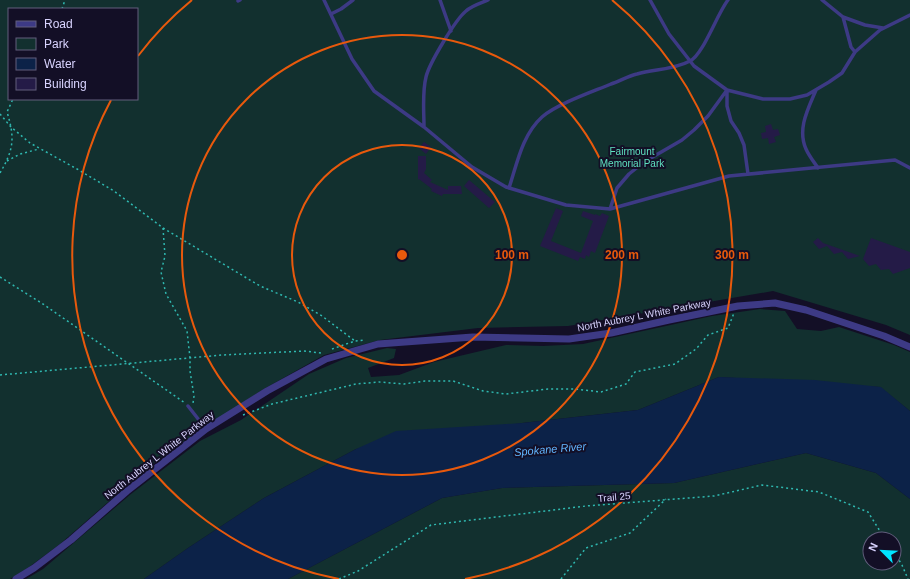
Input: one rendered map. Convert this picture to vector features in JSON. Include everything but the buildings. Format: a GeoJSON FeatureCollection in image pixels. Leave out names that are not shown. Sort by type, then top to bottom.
{"type":"FeatureCollection","features":[{"type":"Feature","properties":{"kind":"street","name":"North Aubrey L White Parkway"},"geometry":{"type":"LineString","coordinates":[[16,579],[34,568],[71,540],[127,491],[206,429],[267,391],[326,359],[378,344],[473,337],[569,339],[611,333],[738,306],[775,303],[806,310],[884,336],[910,347]]}},
{"type":"Feature","properties":{"kind":"lane"},"geometry":{"type":"LineString","coordinates":[[324,0],[352,59],[374,91],[424,127],[472,167],[509,188],[566,205],[610,209],[730,176],[748,174],[895,160],[910,168]]}},
{"type":"Feature","properties":{"kind":"lane"},"geometry":{"type":"LineString","coordinates":[[331,14],[353,0]]}},
{"type":"Feature","properties":{"kind":"lane"},"geometry":{"type":"LineString","coordinates":[[440,0],[451,31]]}},
{"type":"Feature","properties":{"kind":"lane"},"geometry":{"type":"LineString","coordinates":[[424,127],[423,99],[426,77],[432,60],[466,11],[488,0]]}},
{"type":"Feature","properties":{"kind":"lane"},"geometry":{"type":"LineString","coordinates":[[650,0],[669,34],[694,66],[727,90],[763,99],[790,99],[807,95],[816,90],[842,73],[856,52],[884,28],[910,15]]}},
{"type":"Feature","properties":{"kind":"lane"},"geometry":{"type":"LineString","coordinates":[[509,188],[516,162],[524,143],[542,117],[588,93],[637,74],[673,67],[690,61],[698,55],[722,8],[728,0]]}},
{"type":"Feature","properties":{"kind":"lane"},"geometry":{"type":"LineString","coordinates":[[822,0],[843,17],[865,25],[884,28]]}},
{"type":"Feature","properties":{"kind":"lane"},"geometry":{"type":"LineString","coordinates":[[843,17],[851,47],[856,52]]}},
{"type":"Feature","properties":{"kind":"lane"},"geometry":{"type":"LineString","coordinates":[[727,90],[727,106],[731,121],[739,133],[744,145],[748,174]]}},
{"type":"Feature","properties":{"kind":"lane"},"geometry":{"type":"LineString","coordinates":[[610,209],[617,188],[629,174],[644,162],[682,140],[694,130],[708,116],[727,90]]}},
{"type":"Feature","properties":{"kind":"lane"},"geometry":{"type":"LineString","coordinates":[[816,90],[803,122],[802,136],[806,150],[818,168]]}},
{"type":"Feature","properties":{"kind":"lane"},"geometry":{"type":"LineString","coordinates":[[188,406],[206,429]]}},
{"type":"Feature","properties":{"kind":"path"},"geometry":{"type":"LineString","coordinates":[[0,173],[7,161],[13,145],[11,127],[7,112],[13,100]]}},
{"type":"Feature","properties":{"kind":"path"},"geometry":{"type":"LineString","coordinates":[[0,114],[11,127],[30,143],[114,191],[163,228],[260,286],[298,302],[322,316],[355,341]]}},
{"type":"Feature","properties":{"kind":"path"},"geometry":{"type":"LineString","coordinates":[[7,161],[20,154],[40,149]]}},
{"type":"Feature","properties":{"kind":"path"},"geometry":{"type":"LineString","coordinates":[[163,228],[165,256],[161,272],[166,294],[187,331],[190,372],[194,396],[191,411]]}},
{"type":"Feature","properties":{"kind":"path"},"geometry":{"type":"LineString","coordinates":[[0,277],[43,304],[128,364],[184,401],[188,406]]}},
{"type":"Feature","properties":{"kind":"path"},"geometry":{"type":"LineString","coordinates":[[240,416],[272,404],[327,390],[356,384],[379,382],[404,384],[425,381],[453,381],[483,391],[506,394],[548,389],[575,389],[601,392],[626,384],[635,372],[675,364],[696,349],[708,335],[728,328],[738,306]]}},
{"type":"Feature","properties":{"kind":"path"},"geometry":{"type":"LineString","coordinates":[[327,351],[339,347]]}},
{"type":"Feature","properties":{"kind":"path"},"geometry":{"type":"LineString","coordinates":[[0,375],[190,358],[304,351],[321,353]]}},
{"type":"Feature","properties":{"kind":"path","name":"Trail 25"},"geometry":{"type":"LineString","coordinates":[[339,579],[358,571],[431,525],[586,506],[714,496],[762,485],[819,492],[868,512],[880,531]]}},
{"type":"Feature","properties":{"kind":"path"},"geometry":{"type":"LineString","coordinates":[[560,579],[586,548],[630,533],[666,499]]}},
{"type":"Feature","properties":{"kind":"path"},"geometry":{"type":"LineString","coordinates":[[902,565],[908,579]]}},
{"type":"Feature","properties":{"kind":"green space","name":"Fairmount Memorial Park"},"geometry":{"type":"Polygon","coordinates":[[[0,0],[910,0],[910,335],[886,325],[773,291],[568,326],[478,328],[380,340],[324,355],[262,390],[171,450],[137,477],[60,544],[10,579],[0,579],[0,0]]]}},
{"type":"Feature","properties":{"kind":"green space"},"geometry":{"type":"Polygon","coordinates":[[[760,309],[785,311],[797,329],[821,331],[839,327],[894,345],[910,352],[910,411],[880,387],[719,377],[638,410],[522,423],[356,449],[264,498],[144,579],[26,579],[43,569],[131,494],[200,441],[241,420],[309,374],[346,358],[387,348],[396,349],[394,358],[368,368],[371,377],[399,375],[434,362],[506,345],[543,346],[583,344],[712,316],[760,309]]]}},
{"type":"Feature","properties":{"kind":"green space"},"geometry":{"type":"Polygon","coordinates":[[[806,453],[876,473],[910,499],[910,579],[288,579],[442,498],[502,488],[674,483],[806,453]]]}},
{"type":"Feature","properties":{"kind":"water","name":"Spokane River"},"geometry":{"type":"Polygon","coordinates":[[[719,377],[815,380],[881,387],[910,411],[910,499],[876,473],[806,453],[674,483],[502,488],[442,498],[288,579],[144,579],[264,498],[356,449],[396,431],[522,423],[638,410],[719,377]]]}}]}
